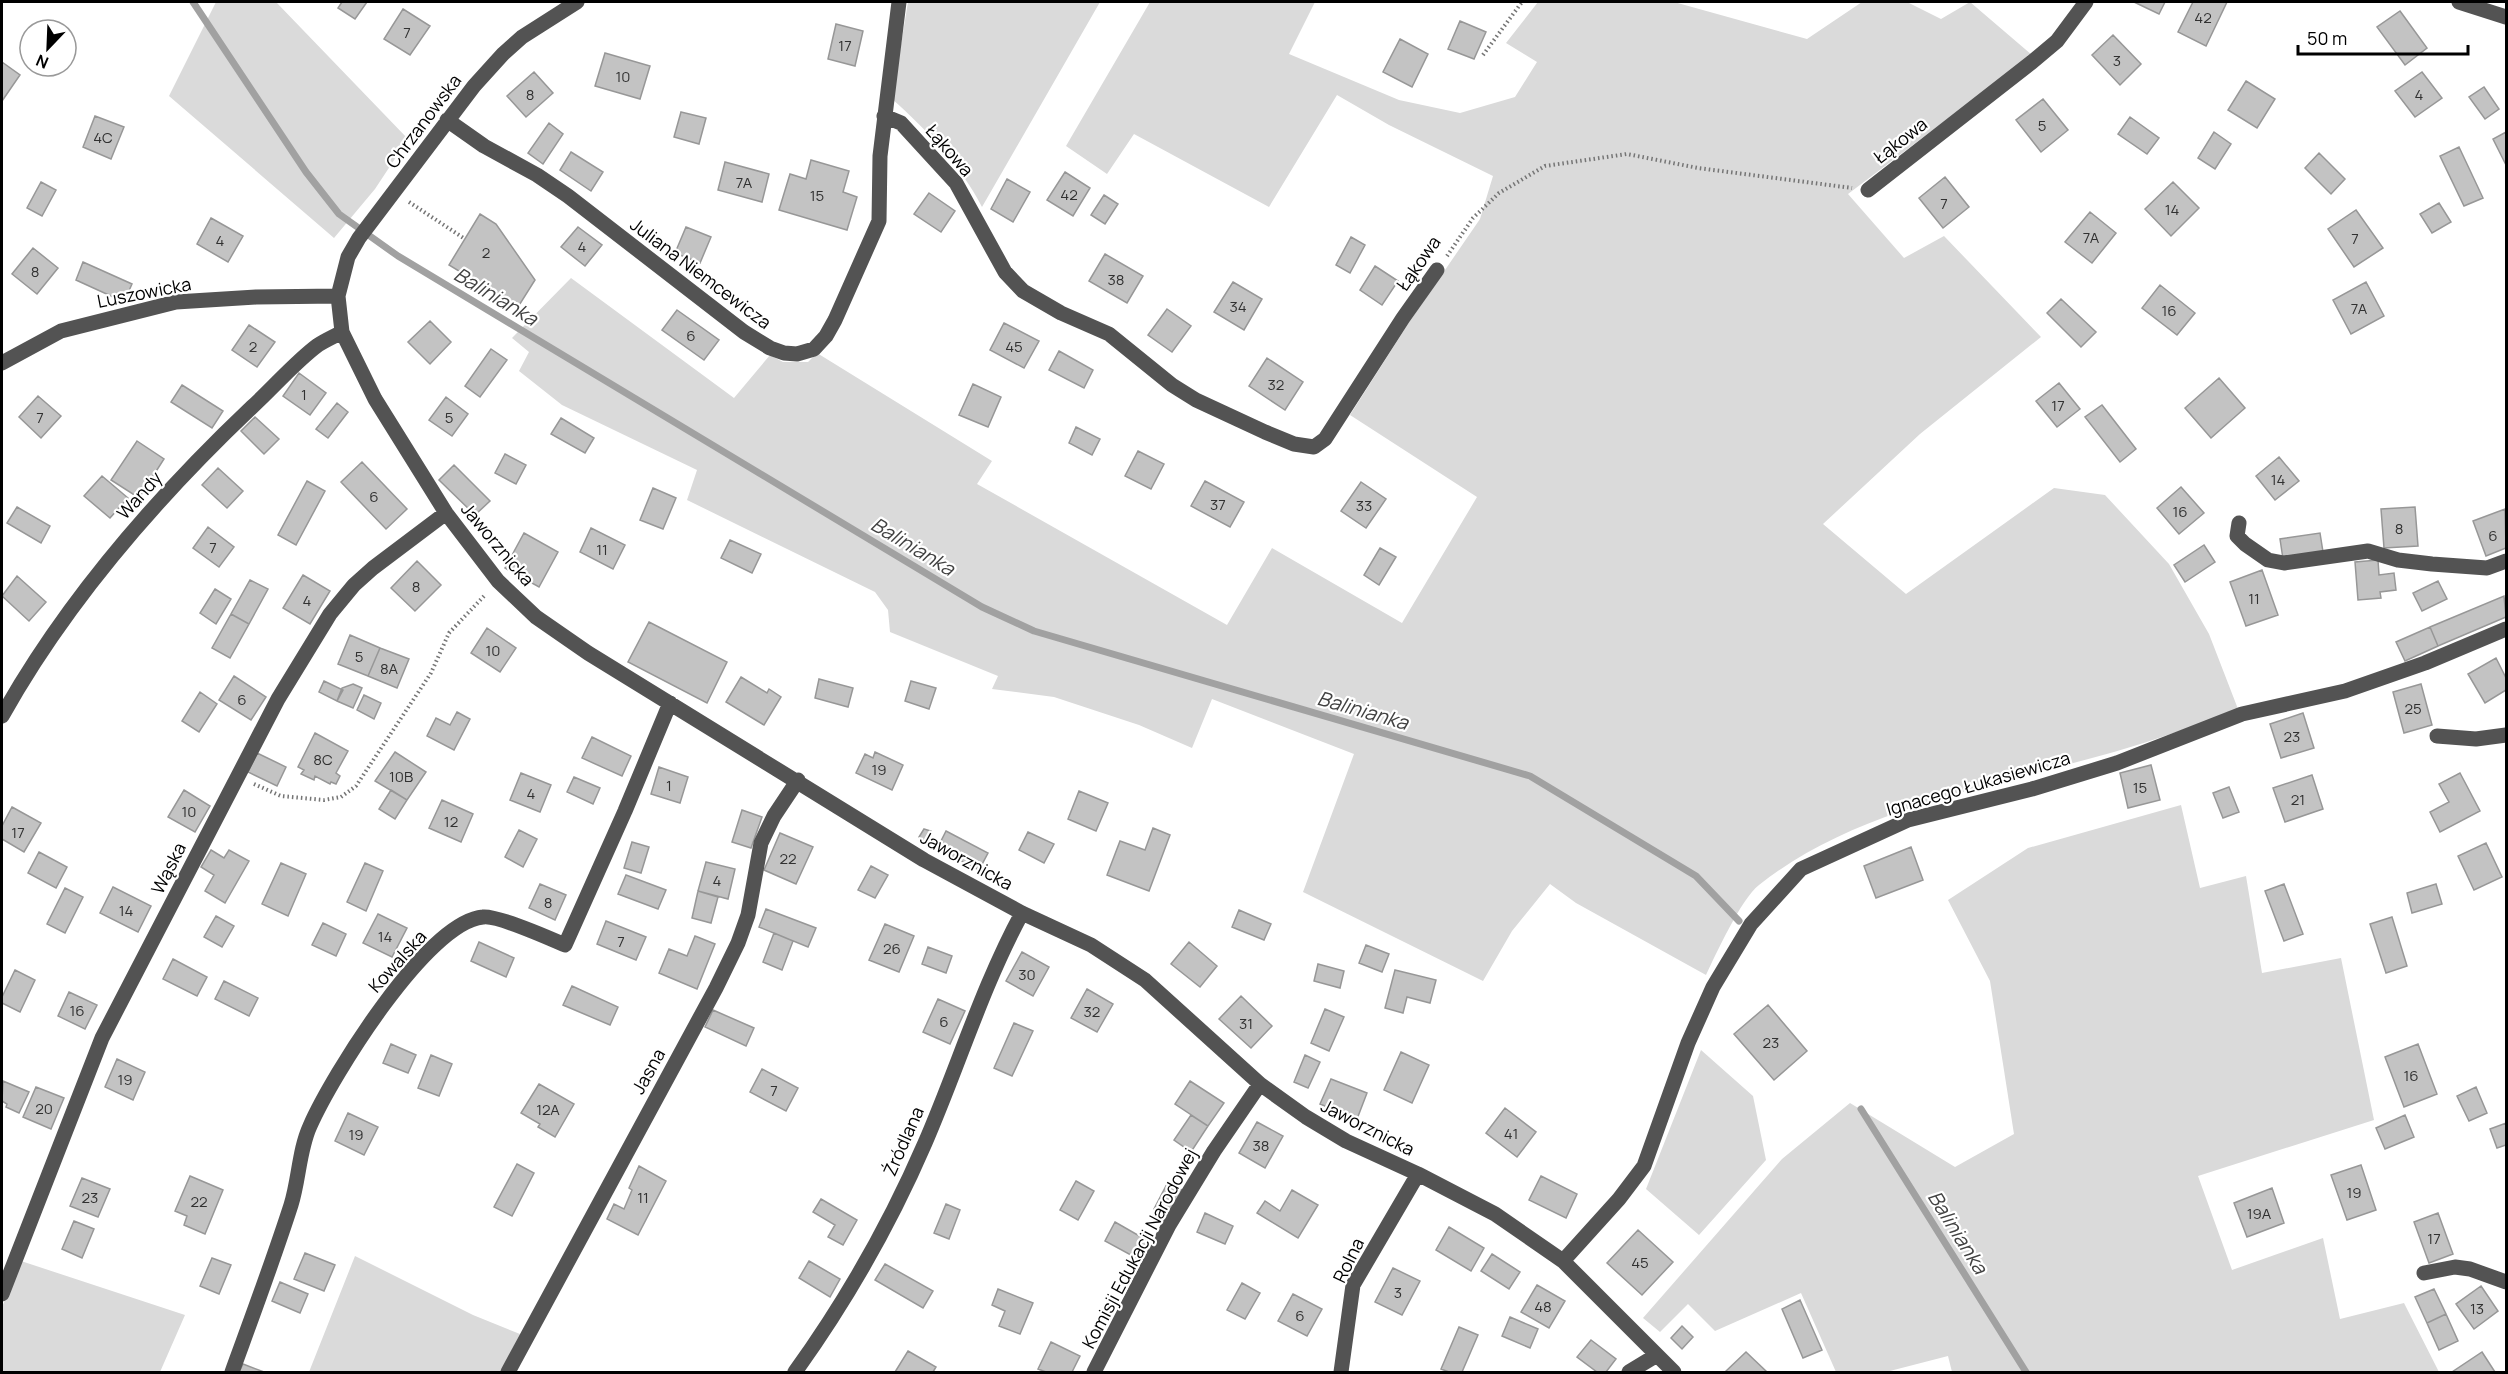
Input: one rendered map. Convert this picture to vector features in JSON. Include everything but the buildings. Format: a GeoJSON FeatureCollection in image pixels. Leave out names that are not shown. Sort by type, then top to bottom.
{"type":"FeatureCollection","features":[{"type":"Feature","properties":{"kind":"street","name":"Chrzanowska"},"geometry":{"type":"LineString","coordinates":[[338,296],[348,257],[359,238],[474,86],[516,42],[546,20],[578,2]]}},
{"type":"Feature","properties":{"kind":"street","name":"Juliana Niemcewicza"},"geometry":{"type":"LineString","coordinates":[[447,120],[484,146],[537,175],[568,196],[744,332],[770,348],[797,354],[814,350],[826,336],[879,221],[880,156],[899,2]]}},
{"type":"Feature","properties":{"kind":"street","name":"Łąkowa"},"geometry":{"type":"LineString","coordinates":[[1868,190],[2032,62],[2057,40],[2086,2]]}},
{"type":"Feature","properties":{"kind":"street"},"geometry":{"type":"LineString","coordinates":[[2459,2],[2506,17]]}},
{"type":"Feature","properties":{"kind":"street","name":"Łąkowa"},"geometry":{"type":"LineString","coordinates":[[884,116],[900,123],[956,183],[1005,272],[1023,291],[1061,313],[1109,334],[1172,386],[1196,400],[1294,444],[1314,447],[1325,439],[1403,318],[1437,270]]}},
{"type":"Feature","properties":{"kind":"street","name":"Jaworznicka"},"geometry":{"type":"LineString","coordinates":[[338,296],[342,332],[375,399],[446,513],[498,581],[536,617],[670,704],[798,780],[924,860],[1022,913],[1091,945],[1145,980],[1260,1084],[1306,1118],[1346,1141],[1418,1174],[1495,1214],[1563,1261],[1674,1372]]}},
{"type":"Feature","properties":{"kind":"street","name":"Luszowicka"},"geometry":{"type":"LineString","coordinates":[[2,363],[61,331],[176,302],[256,297],[338,296]]}},
{"type":"Feature","properties":{"kind":"street","name":"Wandy"},"geometry":{"type":"LineString","coordinates":[[2,717],[29,667],[90,582],[155,504],[227,431],[318,345],[342,332]]}},
{"type":"Feature","properties":{"kind":"street","name":"Wąska"},"geometry":{"type":"LineString","coordinates":[[2,1294],[102,1038],[278,699],[330,614],[354,585],[446,513]]}},
{"type":"Feature","properties":{"kind":"street"},"geometry":{"type":"LineString","coordinates":[[2239,523],[2237,536],[2245,544],[2268,560],[2284,563],[2368,551],[2398,560],[2443,565],[2487,568],[2506,561]]}},
{"type":"Feature","properties":{"kind":"street","name":"Ignacego Łukasiewicza"},"geometry":{"type":"LineString","coordinates":[[1563,1261],[1644,1166],[1688,1043],[1713,987],[1747,930],[1802,869],[1908,820],[2032,789],[2117,763],[2242,714],[2345,691],[2425,663],[2506,630]]}},
{"type":"Feature","properties":{"kind":"street","name":"Kowalska"},"geometry":{"type":"LineString","coordinates":[[232,1372],[291,1203],[309,1128],[333,1081],[386,1001],[422,958],[456,928],[484,917],[510,924],[564,945],[625,811],[670,704]]}},
{"type":"Feature","properties":{"kind":"street"},"geometry":{"type":"LineString","coordinates":[[2437,736],[2476,739],[2506,735]]}},
{"type":"Feature","properties":{"kind":"street","name":"Jasna"},"geometry":{"type":"LineString","coordinates":[[508,1372],[716,988],[738,943],[748,915],[761,843],[774,816],[798,780]]}},
{"type":"Feature","properties":{"kind":"street","name":"Źródlana"},"geometry":{"type":"LineString","coordinates":[[795,1372],[833,1320],[895,1205],[925,1143],[987,984],[1022,913]]}},
{"type":"Feature","properties":{"kind":"street","name":"Komisji Edukacji Narodowej"},"geometry":{"type":"LineString","coordinates":[[1094,1372],[1169,1225],[1214,1150],[1260,1084]]}},
{"type":"Feature","properties":{"kind":"street","name":"Rolna"},"geometry":{"type":"LineString","coordinates":[[1341,1372],[1353,1285],[1418,1174]]}},
{"type":"Feature","properties":{"kind":"street"},"geometry":{"type":"LineString","coordinates":[[2424,1273],[2455,1267],[2470,1269],[2506,1282]]}},
{"type":"Feature","properties":{"kind":"street"},"geometry":{"type":"LineString","coordinates":[[1629,1372],[1657,1355]]}},
{"type":"Feature","properties":{"kind":"path"},"geometry":{"type":"LineString","coordinates":[[1483,55],[1522,2]]}},
{"type":"Feature","properties":{"kind":"path","name":"Łąkowa"},"geometry":{"type":"LineString","coordinates":[[1437,270],[1473,218],[1492,199],[1545,166],[1627,154],[1698,168],[1868,190]]}},
{"type":"Feature","properties":{"kind":"path"},"geometry":{"type":"LineString","coordinates":[[406,200],[465,238]]}},
{"type":"Feature","properties":{"kind":"path"},"geometry":{"type":"LineString","coordinates":[[239,777],[281,796],[324,800],[340,797],[356,786],[431,673],[449,633],[498,581]]}},
{"type":"Feature","properties":{"kind":"shaded area"},"geometry":{"type":"Polygon","coordinates":[[[216,2],[276,2],[408,139],[375,189],[334,238],[169,96],[216,2]]]}},
{"type":"Feature","properties":{"kind":"shaded area"},"geometry":{"type":"Polygon","coordinates":[[[908,2],[1100,2],[982,207],[954,163],[918,123],[892,99],[908,2]]]}},
{"type":"Feature","properties":{"kind":"shaded area"},"geometry":{"type":"Polygon","coordinates":[[[1150,2],[1315,2],[1289,54],[1399,100],[1460,113],[1515,97],[1537,62],[1506,43],[1538,2],[1674,2],[1807,39],[1862,2],[1907,2],[1941,19],[1970,2],[2032,55],[1848,194],[1904,258],[1944,236],[2041,337],[1920,434],[1823,524],[1906,594],[2054,488],[2105,495],[2169,564],[2209,634],[2238,709],[2130,747],[1929,802],[1839,836],[1798,858],[1752,892],[1730,927],[1706,975],[1576,903],[1550,884],[1512,931],[1483,981],[1303,892],[1354,754],[1212,699],[1192,748],[1139,725],[1054,697],[992,689],[998,676],[890,632],[888,610],[875,592],[687,500],[697,470],[562,405],[519,371],[529,352],[512,338],[571,278],[734,398],[770,355],[783,362],[808,362],[817,353],[992,461],[977,484],[1227,625],[1272,548],[1402,623],[1477,497],[1350,415],[1410,321],[1480,219],[1493,176],[1389,125],[1337,95],[1269,207],[1134,134],[1107,174],[1066,146],[1150,2]]]}},
{"type":"Feature","properties":{"kind":"shaded area"},"geometry":{"type":"Polygon","coordinates":[[[2181,805],[2200,888],[2246,876],[2262,973],[2341,958],[2374,1120],[2198,1176],[2232,1270],[2323,1238],[2340,1319],[2404,1303],[2439,1372],[1952,1372],[1948,1356],[1886,1372],[1836,1372],[1801,1293],[1715,1331],[1688,1304],[1660,1332],[1643,1318],[1782,1159],[1850,1103],[1955,1167],[2014,1134],[1990,981],[1948,900],[2028,848],[2181,805]]]}},
{"type":"Feature","properties":{"kind":"shaded area"},"geometry":{"type":"Polygon","coordinates":[[[1701,1050],[1753,1096],[1766,1160],[1699,1235],[1646,1189],[1701,1050]]]}},
{"type":"Feature","properties":{"kind":"shaded area"},"geometry":{"type":"Polygon","coordinates":[[[355,1256],[473,1315],[520,1334],[501,1372],[309,1372],[355,1256]]]}},
{"type":"Feature","properties":{"kind":"shaded area"},"geometry":{"type":"Polygon","coordinates":[[[21,1261],[185,1315],[160,1372],[2,1372],[2,1307],[21,1261]]]}},
{"type":"Feature","properties":{"kind":"waterway","name":"Balinianka"},"geometry":{"type":"LineString","coordinates":[[193,2],[306,172],[339,214],[398,256],[982,607],[1034,631],[1530,776],[1696,876],[1739,921]]}},
{"type":"Feature","properties":{"kind":"waterway","name":"Balinianka"},"geometry":{"type":"LineString","coordinates":[[1861,1109],[2026,1372]]}}]}
